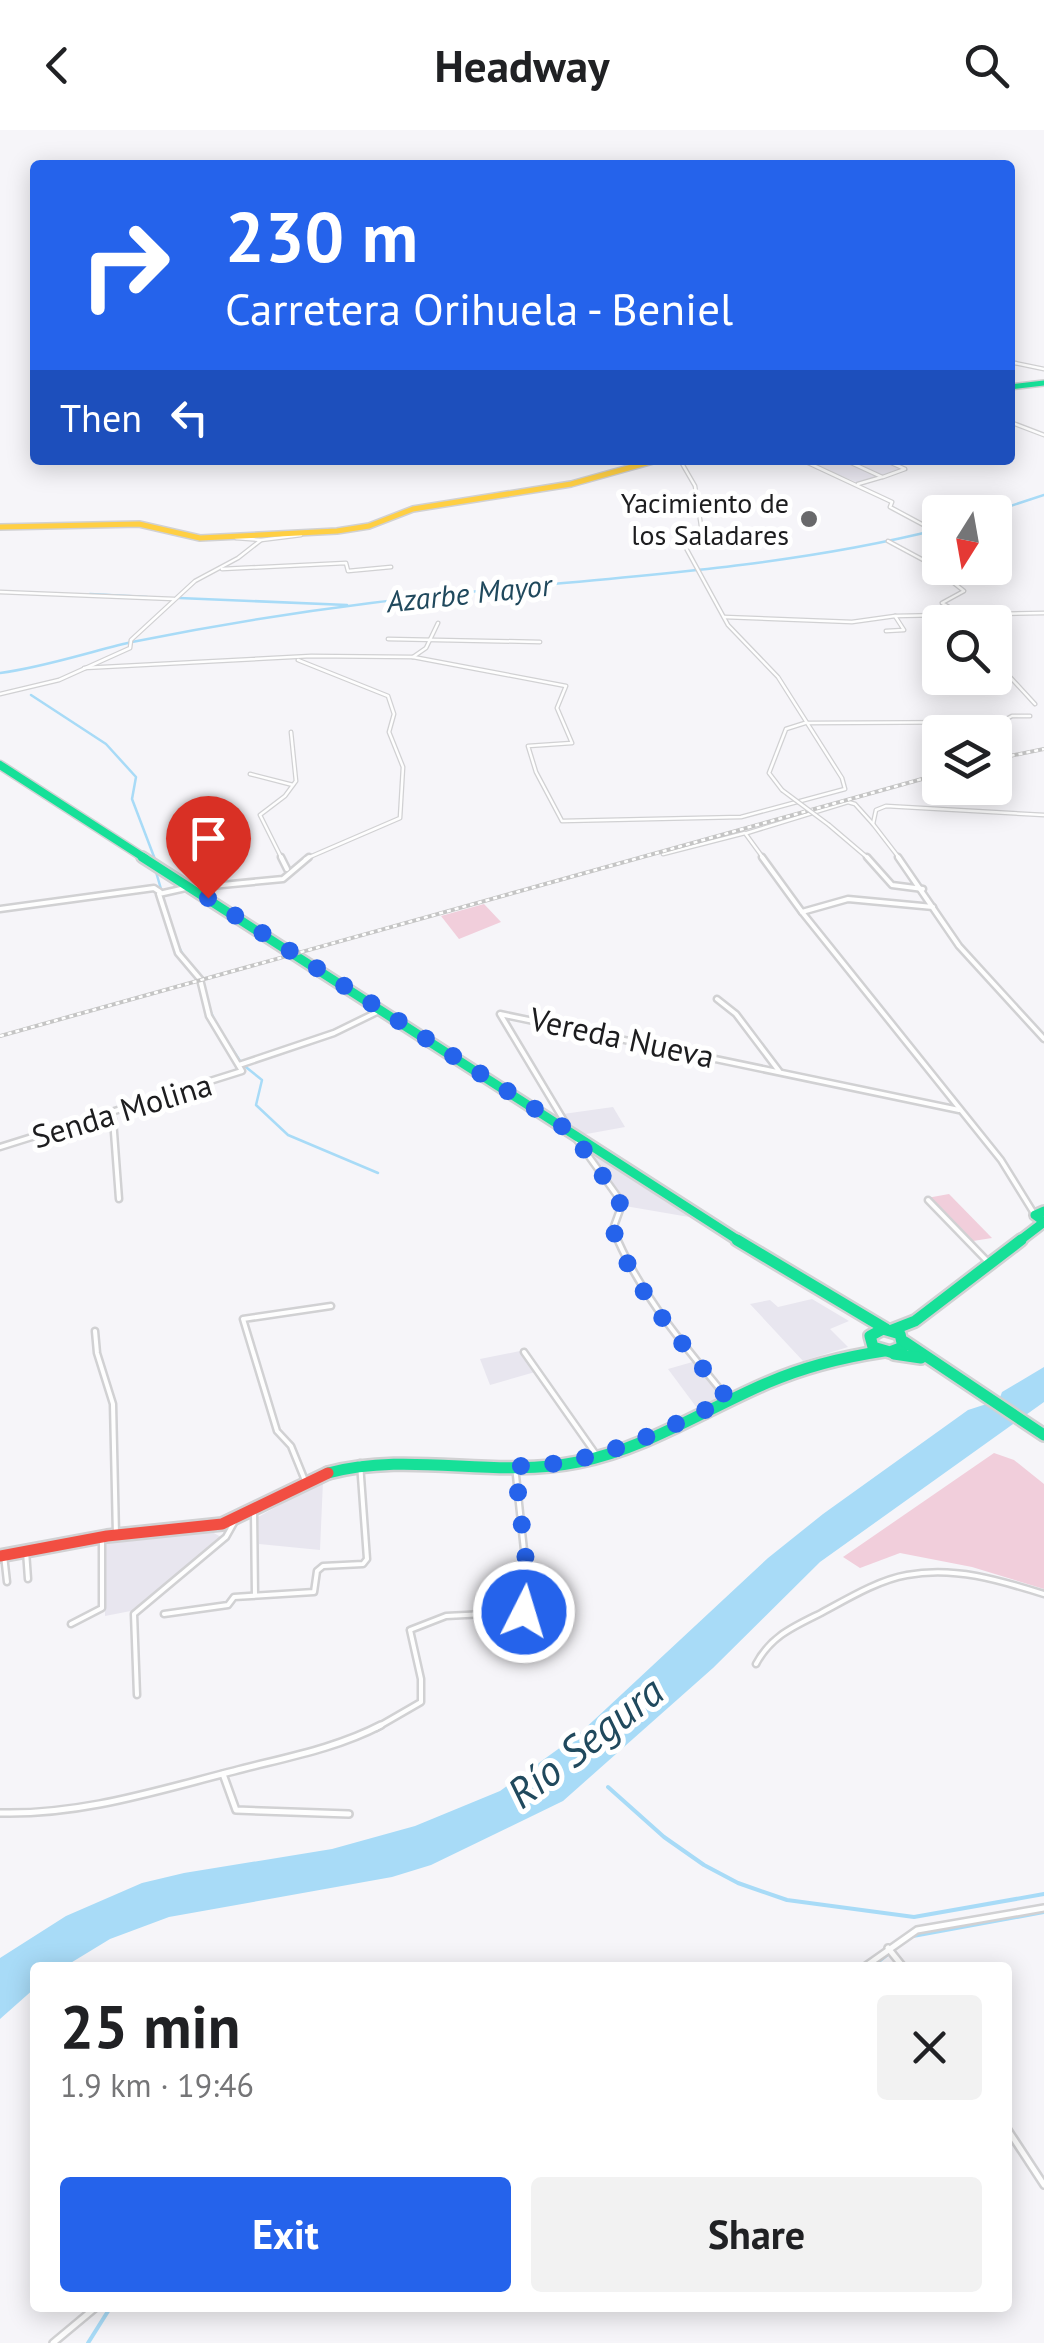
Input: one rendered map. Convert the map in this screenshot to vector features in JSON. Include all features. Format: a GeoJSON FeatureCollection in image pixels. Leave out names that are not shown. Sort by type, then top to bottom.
{"type":"FeatureCollection","features":[{"type":"Feature","properties":{"kind":"main road"},"geometry":{"type":"LineString","coordinates":[[1015,387],[1044,383]]}},
{"type":"Feature","properties":{"kind":"main road"},"geometry":{"type":"LineString","coordinates":[[0,527],[139,524],[187,537],[306,534],[357,529],[413,509],[576,483],[639,465]]}},
{"type":"Feature","properties":{"kind":"main road"},"geometry":{"type":"LineString","coordinates":[[0,765],[862,1317],[889,1329],[927,1360],[1044,1435]]}},
{"type":"Feature","properties":{"kind":"main road"},"geometry":{"type":"LineString","coordinates":[[871,1336],[915,1321],[1030,1230],[1039,1215]]}},
{"type":"Feature","properties":{"kind":"main road"},"geometry":{"type":"LineString","coordinates":[[862,1317],[871,1336],[885,1351],[927,1360]]}},
{"type":"Feature","properties":{"kind":"main road"},"geometry":{"type":"LineString","coordinates":[[2,1556],[102,1537],[235,1521],[306,1483],[360,1463],[390,1460],[555,1465],[598,1456],[728,1399],[850,1356],[901,1349],[915,1321]]}},
{"type":"Feature","properties":{"kind":"main road"},"geometry":{"type":"LineString","coordinates":[[850,1356],[868,1345],[871,1336]]}},
{"type":"Feature","properties":{"kind":"street"},"geometry":{"type":"LineString","coordinates":[[1015,363],[1044,369]]}},
{"type":"Feature","properties":{"kind":"street"},"geometry":{"type":"LineString","coordinates":[[1015,424],[1044,434]]}},
{"type":"Feature","properties":{"kind":"street"},"geometry":{"type":"LineString","coordinates":[[84,668],[413,657],[566,686],[557,708],[572,744],[528,746],[536,772],[562,821],[741,817],[844,789],[845,784],[792,706],[778,677],[724,617],[686,548],[703,539],[691,477],[683,465]]}},
{"type":"Feature","properties":{"kind":"street"},"geometry":{"type":"LineString","coordinates":[[813,465],[892,502],[890,507],[922,524]]}},
{"type":"Feature","properties":{"kind":"street"},"geometry":{"type":"LineString","coordinates":[[856,465],[882,477]]}},
{"type":"Feature","properties":{"kind":"street"},"geometry":{"type":"LineString","coordinates":[[856,485],[905,469],[896,465]]}},
{"type":"Feature","properties":{"kind":"street"},"geometry":{"type":"LineString","coordinates":[[233,537],[262,540],[306,534]]}},
{"type":"Feature","properties":{"kind":"street"},"geometry":{"type":"LineString","coordinates":[[0,694],[52,682],[131,644],[200,577],[262,540]]}},
{"type":"Feature","properties":{"kind":"street"},"geometry":{"type":"LineString","coordinates":[[888,541],[964,591],[942,603],[946,605]]}},
{"type":"Feature","properties":{"kind":"street"},"geometry":{"type":"LineString","coordinates":[[218,569],[346,563],[348,571],[390,567]]}},
{"type":"Feature","properties":{"kind":"street"},"geometry":{"type":"LineString","coordinates":[[0,592],[174,599]]}},
{"type":"Feature","properties":{"kind":"street"},"geometry":{"type":"LineString","coordinates":[[1012,613],[1044,613]]}},
{"type":"Feature","properties":{"kind":"street"},"geometry":{"type":"LineString","coordinates":[[724,617],[852,622],[922,615]]}},
{"type":"Feature","properties":{"kind":"street"},"geometry":{"type":"LineString","coordinates":[[886,632],[904,630],[896,616]]}},
{"type":"Feature","properties":{"kind":"street"},"geometry":{"type":"LineString","coordinates":[[413,657],[430,641],[438,622]]}},
{"type":"Feature","properties":{"kind":"street"},"geometry":{"type":"LineString","coordinates":[[388,639],[540,642]]}},
{"type":"Feature","properties":{"kind":"street"},"geometry":{"type":"LineString","coordinates":[[0,909],[154,888],[160,892],[283,879],[288,871],[359,832],[400,818],[403,767],[390,732],[394,714],[388,696],[296,660]]}},
{"type":"Feature","properties":{"kind":"street"},"geometry":{"type":"LineString","coordinates":[[1012,679],[1035,704]]}},
{"type":"Feature","properties":{"kind":"street"},"geometry":{"type":"LineString","coordinates":[[922,888],[900,888],[882,880],[860,848],[782,790],[769,773],[786,730],[807,723],[1001,722],[1012,716],[1030,716]]}},
{"type":"Feature","properties":{"kind":"street"},"geometry":{"type":"LineString","coordinates":[[291,732],[294,785]]}},
{"type":"Feature","properties":{"kind":"street"},"geometry":{"type":"LineString","coordinates":[[250,774],[294,785]]}},
{"type":"Feature","properties":{"kind":"street"},"geometry":{"type":"LineString","coordinates":[[288,871],[260,815],[294,785]]}},
{"type":"Feature","properties":{"kind":"street"},"geometry":{"type":"LineString","coordinates":[[663,854],[848,802],[855,804],[922,888],[958,946],[1044,1039]]}},
{"type":"Feature","properties":{"kind":"street"},"geometry":{"type":"LineString","coordinates":[[874,826],[876,810],[895,806],[1044,815]]}},
{"type":"Feature","properties":{"kind":"street"},"geometry":{"type":"LineString","coordinates":[[745,833],[802,912],[1010,1172],[1039,1215]]}},
{"type":"Feature","properties":{"kind":"street"},"geometry":{"type":"LineString","coordinates":[[160,892],[166,926],[189,973],[200,980],[200,991],[215,1028],[240,1065],[334,1033],[380,1011]]}},
{"type":"Feature","properties":{"kind":"street"},"geometry":{"type":"LineString","coordinates":[[802,912],[848,899],[932,908]]}},
{"type":"Feature","properties":{"kind":"street"},"geometry":{"type":"LineString","coordinates":[[716,1000],[736,1014],[778,1071]]}},
{"type":"Feature","properties":{"kind":"street","name":"Vereda Nueva"},"geometry":{"type":"LineString","coordinates":[[728,1399],[654,1309],[636,1279],[613,1229],[621,1207],[618,1197],[571,1132],[499,1015],[959,1110]]}},
{"type":"Feature","properties":{"kind":"street","name":"Senda Molina"},"geometry":{"type":"LineString","coordinates":[[0,1147],[199,1088],[242,1072],[240,1065]]}},
{"type":"Feature","properties":{"kind":"street"},"geometry":{"type":"LineString","coordinates":[[109,1112],[114,1119],[118,1199]]}},
{"type":"Feature","properties":{"kind":"street"},"geometry":{"type":"LineString","coordinates":[[928,1200],[988,1263]]}},
{"type":"Feature","properties":{"kind":"street"},"geometry":{"type":"LineString","coordinates":[[306,1483],[291,1446],[277,1431],[243,1319],[331,1306]]}},
{"type":"Feature","properties":{"kind":"street"},"geometry":{"type":"LineString","coordinates":[[96,1331],[96,1353],[113,1404],[116,1535]]}},
{"type":"Feature","properties":{"kind":"street"},"geometry":{"type":"LineString","coordinates":[[524,1352],[598,1456]]}},
{"type":"Feature","properties":{"kind":"street"},"geometry":{"type":"LineString","coordinates":[[164,1614],[228,1605],[234,1597],[286,1592],[308,1595],[314,1592],[317,1571],[322,1566],[363,1564],[366,1560],[360,1463]]}},
{"type":"Feature","properties":{"kind":"street"},"geometry":{"type":"LineString","coordinates":[[0,1813],[32,1815],[123,1804],[321,1750],[420,1702],[421,1679],[410,1630],[415,1624],[433,1618],[530,1609],[521,1603],[530,1596],[515,1466]]}},
{"type":"Feature","properties":{"kind":"street"},"geometry":{"type":"LineString","coordinates":[[254,1511],[255,1595]]}},
{"type":"Feature","properties":{"kind":"street"},"geometry":{"type":"LineString","coordinates":[[137,1694],[134,1614],[226,1537],[235,1521]]}},
{"type":"Feature","properties":{"kind":"street"},"geometry":{"type":"LineString","coordinates":[[221,1524],[226,1537]]}},
{"type":"Feature","properties":{"kind":"street"},"geometry":{"type":"LineString","coordinates":[[71,1624],[102,1608],[102,1537]]}},
{"type":"Feature","properties":{"kind":"street"},"geometry":{"type":"LineString","coordinates":[[26,1551],[28,1578]]}},
{"type":"Feature","properties":{"kind":"street"},"geometry":{"type":"LineString","coordinates":[[2,1556],[7,1582]]}},
{"type":"Feature","properties":{"kind":"street"},"geometry":{"type":"LineString","coordinates":[[756,1664],[767,1644],[780,1634],[856,1594],[906,1575],[980,1574],[1044,1594]]}},
{"type":"Feature","properties":{"kind":"street"},"geometry":{"type":"LineString","coordinates":[[223,1774],[236,1810],[348,1814]]}},
{"type":"Feature","properties":{"kind":"street"},"geometry":{"type":"LineString","coordinates":[[870,1962],[917,1930],[1044,1908]]}},
{"type":"Feature","properties":{"kind":"street"},"geometry":{"type":"LineString","coordinates":[[888,1948],[899,1962]]}},
{"type":"Feature","properties":{"kind":"street"},"geometry":{"type":"LineString","coordinates":[[1012,2136],[1044,2186]]}},
{"type":"Feature","properties":{"kind":"street"},"geometry":{"type":"LineString","coordinates":[[54,2343],[90,2312]]}},
{"type":"Feature","properties":{"kind":"shaded area"},"geometry":{"type":"Polygon","coordinates":[[[814,465],[898,465],[908,470],[864,485],[814,465]]]}},
{"type":"Feature","properties":{"kind":"shaded area"},"geometry":{"type":"Polygon","coordinates":[[[484,904],[501,922],[459,939],[441,916],[484,904]]]}},
{"type":"Feature","properties":{"kind":"shaded area"},"geometry":{"type":"Polygon","coordinates":[[[613,1107],[625,1127],[581,1135],[563,1114],[613,1107]]]}},
{"type":"Feature","properties":{"kind":"shaded area"},"geometry":{"type":"Polygon","coordinates":[[[585,1149],[689,1217],[625,1206],[585,1149]]]}},
{"type":"Feature","properties":{"kind":"shaded area"},"geometry":{"type":"Polygon","coordinates":[[[949,1194],[992,1238],[973,1241],[927,1198],[949,1194]]]}},
{"type":"Feature","properties":{"kind":"shaded area"},"geometry":{"type":"Polygon","coordinates":[[[812,1299],[849,1321],[830,1329],[848,1347],[803,1361],[750,1304],[770,1300],[778,1307],[812,1299]]]}},
{"type":"Feature","properties":{"kind":"shaded area"},"geometry":{"type":"Polygon","coordinates":[[[520,1351],[535,1372],[490,1385],[480,1359],[520,1351]]]}},
{"type":"Feature","properties":{"kind":"shaded area"},"geometry":{"type":"Polygon","coordinates":[[[696,1361],[723,1396],[697,1408],[668,1369],[696,1361]]]}},
{"type":"Feature","properties":{"kind":"shaded area"},"geometry":{"type":"Polygon","coordinates":[[[994,1453],[1014,1460],[1044,1484],[1044,1589],[972,1567],[900,1553],[860,1568],[843,1557],[994,1453]]]}},
{"type":"Feature","properties":{"kind":"shaded area"},"geometry":{"type":"Polygon","coordinates":[[[323,1481],[320,1550],[259,1544],[258,1517],[323,1481]]]}},
{"type":"Feature","properties":{"kind":"shaded area"},"geometry":{"type":"Polygon","coordinates":[[[212,1532],[221,1537],[136,1610],[105,1616],[105,1542],[212,1532]]]}},
{"type":"Feature","properties":{"kind":"water","name":"Río Segura"},"geometry":{"type":"Polygon","coordinates":[[[1044,1367],[1044,1402],[820,1562],[713,1668],[563,1801],[431,1865],[392,1877],[169,1917],[110,1939],[72,1962],[30,1962],[30,1992],[0,2019],[0,1958],[66,1916],[142,1883],[332,1849],[415,1826],[500,1791],[579,1734],[768,1558],[823,1514],[968,1410],[999,1400],[1002,1392],[1044,1367]]]}},
{"type":"Feature","properties":{"kind":"waterway","name":"Azarbe Mayor"},"geometry":{"type":"LineString","coordinates":[[1012,505],[1044,495]]}},
{"type":"Feature","properties":{"kind":"waterway","name":"Azarbe Mayor"},"geometry":{"type":"LineString","coordinates":[[0,673],[132,642],[281,616],[799,557],[922,533]]}},
{"type":"Feature","properties":{"kind":"waterway"},"geometry":{"type":"LineString","coordinates":[[90,594],[147,597]]}},
{"type":"Feature","properties":{"kind":"waterway"},"geometry":{"type":"LineString","coordinates":[[179,598],[347,605]]}},
{"type":"Feature","properties":{"kind":"waterway"},"geometry":{"type":"LineString","coordinates":[[31,695],[106,744],[136,777],[132,799],[156,862]]}},
{"type":"Feature","properties":{"kind":"waterway"},"geometry":{"type":"LineString","coordinates":[[156,872],[161,889]]}},
{"type":"Feature","properties":{"kind":"waterway"},"geometry":{"type":"LineString","coordinates":[[175,939],[185,959]]}},
{"type":"Feature","properties":{"kind":"waterway"},"geometry":{"type":"LineString","coordinates":[[209,1008],[218,1028]]}},
{"type":"Feature","properties":{"kind":"waterway"},"geometry":{"type":"LineString","coordinates":[[223,1035],[240,1061]]}},
{"type":"Feature","properties":{"kind":"waterway"},"geometry":{"type":"LineString","coordinates":[[242,1064],[262,1080],[256,1105],[288,1135],[378,1173]]}},
{"type":"Feature","properties":{"kind":"waterway"},"geometry":{"type":"LineString","coordinates":[[608,1787],[664,1837],[704,1865],[738,1883],[787,1900],[914,1917],[1044,1894]]}},
{"type":"Feature","properties":{"kind":"waterway"},"geometry":{"type":"LineString","coordinates":[[913,1936],[1044,1912]]}},
{"type":"Feature","properties":{"kind":"waterway"},"geometry":{"type":"LineString","coordinates":[[878,1962],[888,1954]]}},
{"type":"Feature","properties":{"kind":"waterway"},"geometry":{"type":"LineString","coordinates":[[88,2343],[107,2312]]}},
{"type":"Feature","properties":{"kind":"railway"},"geometry":{"type":"LineString","coordinates":[[1012,756],[1044,749]]}},
{"type":"Feature","properties":{"kind":"railway"},"geometry":{"type":"LineString","coordinates":[[0,1036],[922,779]]}},
{"type":"Feature","properties":{"kind":"traffic: fast"},"geometry":{"type":"LineString","coordinates":[[1015,386],[1044,383]]}},
{"type":"Feature","properties":{"kind":"traffic: fast"},"geometry":{"type":"LineString","coordinates":[[0,765],[741,1242],[886,1329]]}},
{"type":"Feature","properties":{"kind":"traffic: fast"},"geometry":{"type":"LineString","coordinates":[[1043,1221],[1035,1215],[1044,1211]]}},
{"type":"Feature","properties":{"kind":"traffic: fast"},"geometry":{"type":"LineString","coordinates":[[892,1330],[915,1321],[1044,1222]]}},
{"type":"Feature","properties":{"kind":"traffic: fast"},"geometry":{"type":"LineString","coordinates":[[883,1329],[900,1334],[903,1347],[890,1352],[873,1347],[870,1336],[883,1329]]}},
{"type":"Feature","properties":{"kind":"traffic: fast"},"geometry":{"type":"LineString","coordinates":[[905,1342],[1044,1435]]}},
{"type":"Feature","properties":{"kind":"traffic: fast"},"geometry":{"type":"LineString","coordinates":[[328,1473],[390,1462],[515,1467],[578,1462],[651,1438],[781,1377],[824,1363],[884,1351]]}},
{"type":"Feature","properties":{"kind":"traffic: fast"},"geometry":{"type":"LineString","coordinates":[[894,1354],[921,1358]]}},
{"type":"Feature","properties":{"kind":"traffic: slow"},"geometry":{"type":"LineString","coordinates":[[0,527],[139,524],[200,538],[337,531],[369,526],[413,509],[571,484],[639,465]]}},
{"type":"Feature","properties":{"kind":"traffic: jam"},"geometry":{"type":"LineString","coordinates":[[0,1556],[107,1536],[222,1524],[328,1473]]}},
{"type":"Feature","properties":{"kind":"place","name":"Yacimiento de los Saladares"},"geometry":{"type":"Point","coordinates":[809,519]}},
{"type":"Feature","properties":{"kind":"route"},"geometry":{"type":"LineString","coordinates":[[208,898],[571,1132],[618,1197],[621,1207],[613,1229],[636,1279],[654,1309],[728,1399],[612,1452],[576,1462],[515,1466],[522,1500],[530,1596],[521,1603],[528,1610],[524,1612]]}}]}
